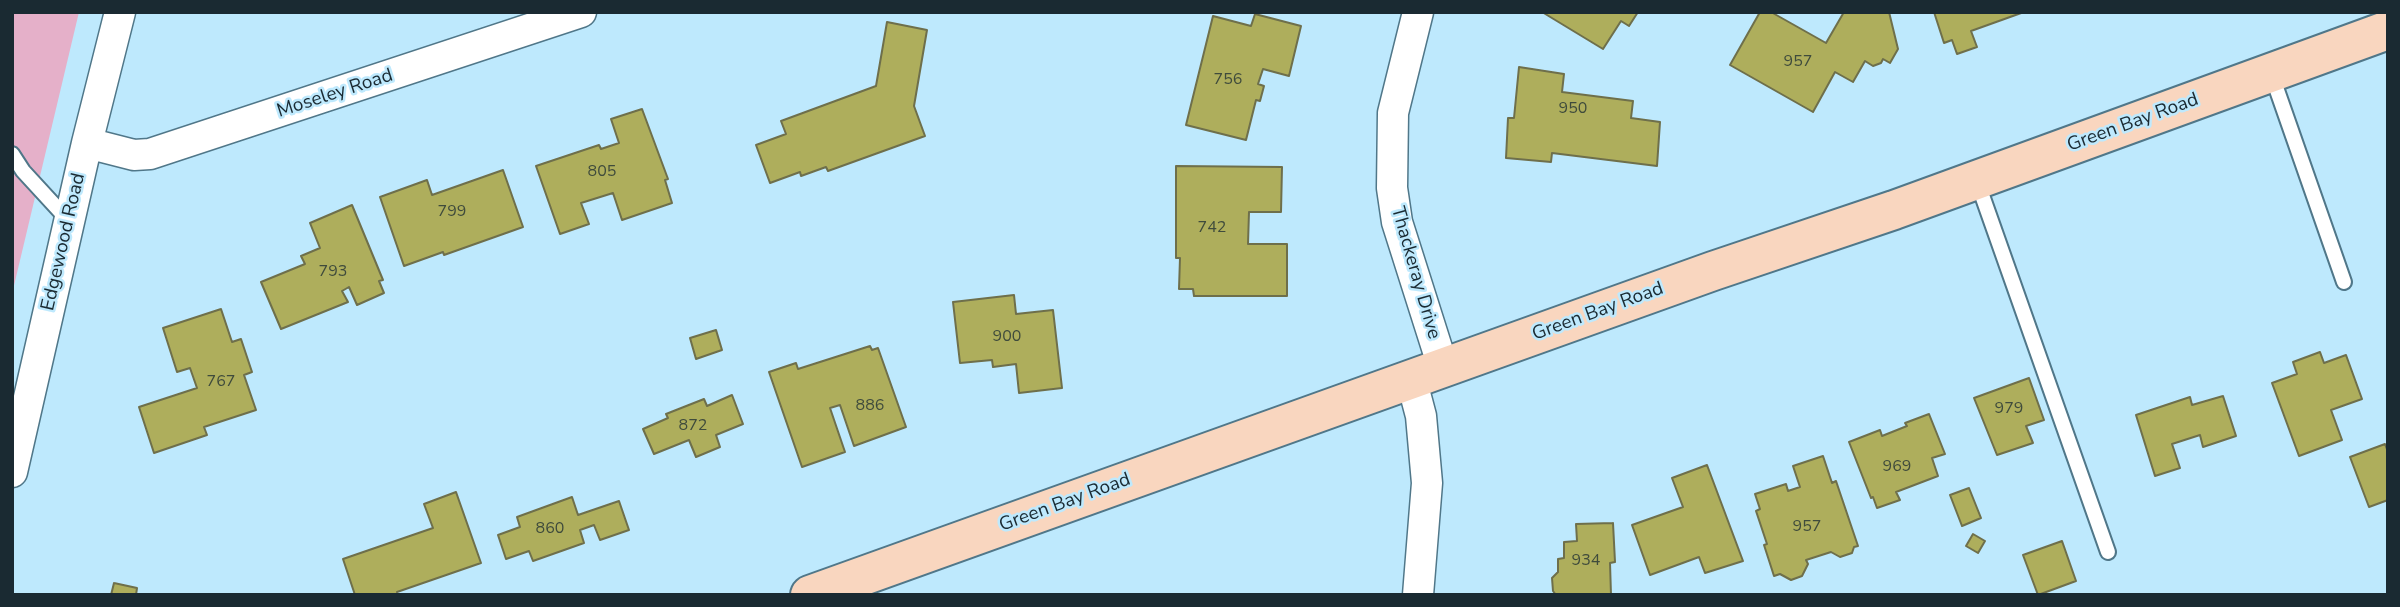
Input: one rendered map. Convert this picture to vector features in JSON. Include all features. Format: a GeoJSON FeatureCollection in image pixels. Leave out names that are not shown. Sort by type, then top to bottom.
{"type":"FeatureCollection","features":[{"type":"Feature","properties":{"kind":"main road","name":"Green Bay Road"},"geometry":{"type":"LineString","coordinates":[[810,595],[2388,30]]}},
{"type":"Feature","properties":{"kind":"street","name":"Edgewood Road"},"geometry":{"type":"LineString","coordinates":[[12,472],[87,143],[120,12]]}},
{"type":"Feature","properties":{"kind":"street","name":"Moseley Road"},"geometry":{"type":"LineString","coordinates":[[87,143],[134,155],[150,154],[581,12]]}},
{"type":"Feature","properties":{"kind":"street","name":"Thackeray Drive"},"geometry":{"type":"LineString","coordinates":[[1418,12],[1394,113],[1392,188],[1427,373],[1421,416],[1427,483],[1418,595]]}},
{"type":"Feature","properties":{"kind":"lane"},"geometry":{"type":"LineString","coordinates":[[2271,72],[2344,282]]}},
{"type":"Feature","properties":{"kind":"lane"},"geometry":{"type":"LineString","coordinates":[[12,154],[23,171],[69,221]]}},
{"type":"Feature","properties":{"kind":"lane"},"geometry":{"type":"LineString","coordinates":[[1976,179],[2108,552]]}},
{"type":"Feature","properties":{"kind":"shaded area"},"geometry":{"type":"Polygon","coordinates":[[[12,12],[79,12],[12,294],[12,12]]]}},
{"type":"Feature","properties":{"kind":"building"},"geometry":{"type":"Polygon","coordinates":[[[1542,12],[1638,12],[1629,26],[1621,21],[1603,49],[1542,12]]]}},
{"type":"Feature","properties":{"kind":"building"},"geometry":{"type":"Polygon","coordinates":[[[1760,12],[1771,12],[1826,43],[1844,12],[1889,12],[1898,49],[1890,63],[1883,59],[1881,63],[1873,66],[1865,61],[1853,82],[1835,72],[1813,112],[1730,65],[1760,12]]]}},
{"type":"Feature","properties":{"kind":"building"},"geometry":{"type":"Polygon","coordinates":[[[1934,12],[2024,12],[1971,31],[1977,47],[1957,54],[1952,40],[1944,43],[1934,12]]]}},
{"type":"Feature","properties":{"kind":"building"},"geometry":{"type":"Polygon","coordinates":[[[1255,14],[1301,26],[1289,76],[1263,69],[1258,84],[1264,86],[1260,101],[1256,100],[1246,140],[1186,125],[1213,16],[1251,26],[1255,14]]]}},
{"type":"Feature","properties":{"kind":"building"},"geometry":{"type":"Polygon","coordinates":[[[887,22],[927,30],[914,106],[925,136],[828,171],[826,167],[801,176],[800,172],[770,183],[756,145],[786,134],[781,121],[876,86],[887,22]]]}},
{"type":"Feature","properties":{"kind":"building"},"geometry":{"type":"Polygon","coordinates":[[[1519,67],[1564,74],[1562,92],[1633,101],[1631,118],[1660,122],[1657,166],[1552,153],[1551,162],[1506,158],[1508,118],[1514,118],[1519,67]]]}},
{"type":"Feature","properties":{"kind":"building"},"geometry":{"type":"Polygon","coordinates":[[[642,109],[668,179],[665,180],[672,203],[622,220],[613,193],[581,203],[589,224],[560,234],[536,166],[599,145],[601,149],[619,143],[611,119],[642,109]]]}},
{"type":"Feature","properties":{"kind":"building"},"geometry":{"type":"Polygon","coordinates":[[[1176,166],[1282,167],[1281,212],[1249,212],[1248,244],[1287,244],[1287,296],[1194,296],[1193,289],[1179,289],[1180,258],[1176,258],[1176,166]]]}},
{"type":"Feature","properties":{"kind":"building"},"geometry":{"type":"Polygon","coordinates":[[[503,170],[523,227],[404,266],[380,197],[427,180],[432,195],[503,170]]]}},
{"type":"Feature","properties":{"kind":"building"},"geometry":{"type":"Polygon","coordinates":[[[352,205],[383,280],[379,281],[384,293],[357,305],[349,287],[342,291],[348,302],[281,329],[261,282],[305,264],[301,256],[320,248],[310,223],[352,205]]]}},
{"type":"Feature","properties":{"kind":"building"},"geometry":{"type":"Polygon","coordinates":[[[1014,295],[1016,314],[1053,310],[1062,388],[1019,393],[1016,364],[993,367],[992,360],[960,363],[953,302],[1014,295]]]}},
{"type":"Feature","properties":{"kind":"building"},"geometry":{"type":"Polygon","coordinates":[[[221,309],[232,342],[241,339],[252,372],[244,375],[256,410],[204,427],[207,435],[154,453],[139,407],[197,388],[190,368],[177,372],[163,328],[221,309]]]}},
{"type":"Feature","properties":{"kind":"building"},"geometry":{"type":"Polygon","coordinates":[[[716,330],[722,350],[696,359],[690,338],[716,330]]]}},
{"type":"Feature","properties":{"kind":"building"},"geometry":{"type":"Polygon","coordinates":[[[870,346],[872,350],[878,348],[906,427],[854,446],[840,405],[830,408],[845,452],[802,467],[769,372],[796,363],[798,369],[870,346]]]}},
{"type":"Feature","properties":{"kind":"building"},"geometry":{"type":"Polygon","coordinates":[[[2320,352],[2324,363],[2346,355],[2362,399],[2331,410],[2342,440],[2299,456],[2272,383],[2297,374],[2293,362],[2320,352]]]}},
{"type":"Feature","properties":{"kind":"building"},"geometry":{"type":"Polygon","coordinates":[[[2029,378],[2044,420],[2026,426],[2033,443],[1997,455],[1974,398],[2029,378]]]}},
{"type":"Feature","properties":{"kind":"building"},"geometry":{"type":"Polygon","coordinates":[[[732,395],[743,424],[716,435],[720,447],[696,457],[689,440],[654,454],[643,429],[668,418],[666,414],[704,399],[707,406],[732,395]]]}},
{"type":"Feature","properties":{"kind":"building"},"geometry":{"type":"Polygon","coordinates":[[[2223,396],[2236,436],[2203,447],[2200,435],[2172,444],[2180,468],[2155,476],[2136,415],[2190,397],[2192,405],[2223,396]]]}},
{"type":"Feature","properties":{"kind":"building"},"geometry":{"type":"Polygon","coordinates":[[[1929,414],[1945,454],[1932,458],[1938,476],[1896,492],[1900,500],[1877,508],[1849,442],[1880,430],[1882,436],[1929,414]]]}},
{"type":"Feature","properties":{"kind":"building"},"geometry":{"type":"Polygon","coordinates":[[[2385,444],[2388,452],[2388,500],[2369,507],[2350,457],[2385,444]]]}},
{"type":"Feature","properties":{"kind":"building"},"geometry":{"type":"Polygon","coordinates":[[[1823,456],[1832,483],[1836,481],[1858,546],[1854,547],[1852,553],[1840,557],[1831,552],[1806,560],[1808,564],[1802,576],[1791,580],[1780,574],[1774,576],[1756,511],[1760,509],[1755,494],[1786,484],[1788,491],[1800,487],[1793,466],[1823,456]]]}},
{"type":"Feature","properties":{"kind":"building"},"geometry":{"type":"Polygon","coordinates":[[[1707,465],[1743,561],[1705,573],[1699,557],[1650,575],[1632,525],[1683,507],[1672,478],[1707,465]]]}},
{"type":"Feature","properties":{"kind":"building"},"geometry":{"type":"Polygon","coordinates":[[[1969,488],[1981,518],[1962,526],[1950,495],[1969,488]]]}},
{"type":"Feature","properties":{"kind":"building"},"geometry":{"type":"Polygon","coordinates":[[[456,492],[481,563],[397,592],[398,595],[355,595],[343,559],[433,528],[424,504],[456,492]]]}},
{"type":"Feature","properties":{"kind":"building"},"geometry":{"type":"Polygon","coordinates":[[[572,497],[578,515],[619,501],[629,530],[600,540],[594,525],[580,530],[584,543],[533,561],[529,551],[506,559],[498,535],[520,527],[517,517],[572,497]]]}},
{"type":"Feature","properties":{"kind":"building"},"geometry":{"type":"Polygon","coordinates":[[[1613,523],[1615,562],[1610,563],[1611,595],[1556,595],[1552,578],[1558,572],[1558,559],[1564,558],[1564,542],[1577,541],[1576,524],[1613,523]]]}},
{"type":"Feature","properties":{"kind":"building"},"geometry":{"type":"Polygon","coordinates":[[[1973,534],[1985,541],[1978,553],[1966,546],[1973,534]]]}},
{"type":"Feature","properties":{"kind":"building"},"geometry":{"type":"Polygon","coordinates":[[[2062,541],[2076,581],[2038,595],[2023,555],[2062,541]]]}},
{"type":"Feature","properties":{"kind":"building"},"geometry":{"type":"Polygon","coordinates":[[[114,583],[137,588],[136,595],[111,595],[114,583]]]}}]}
